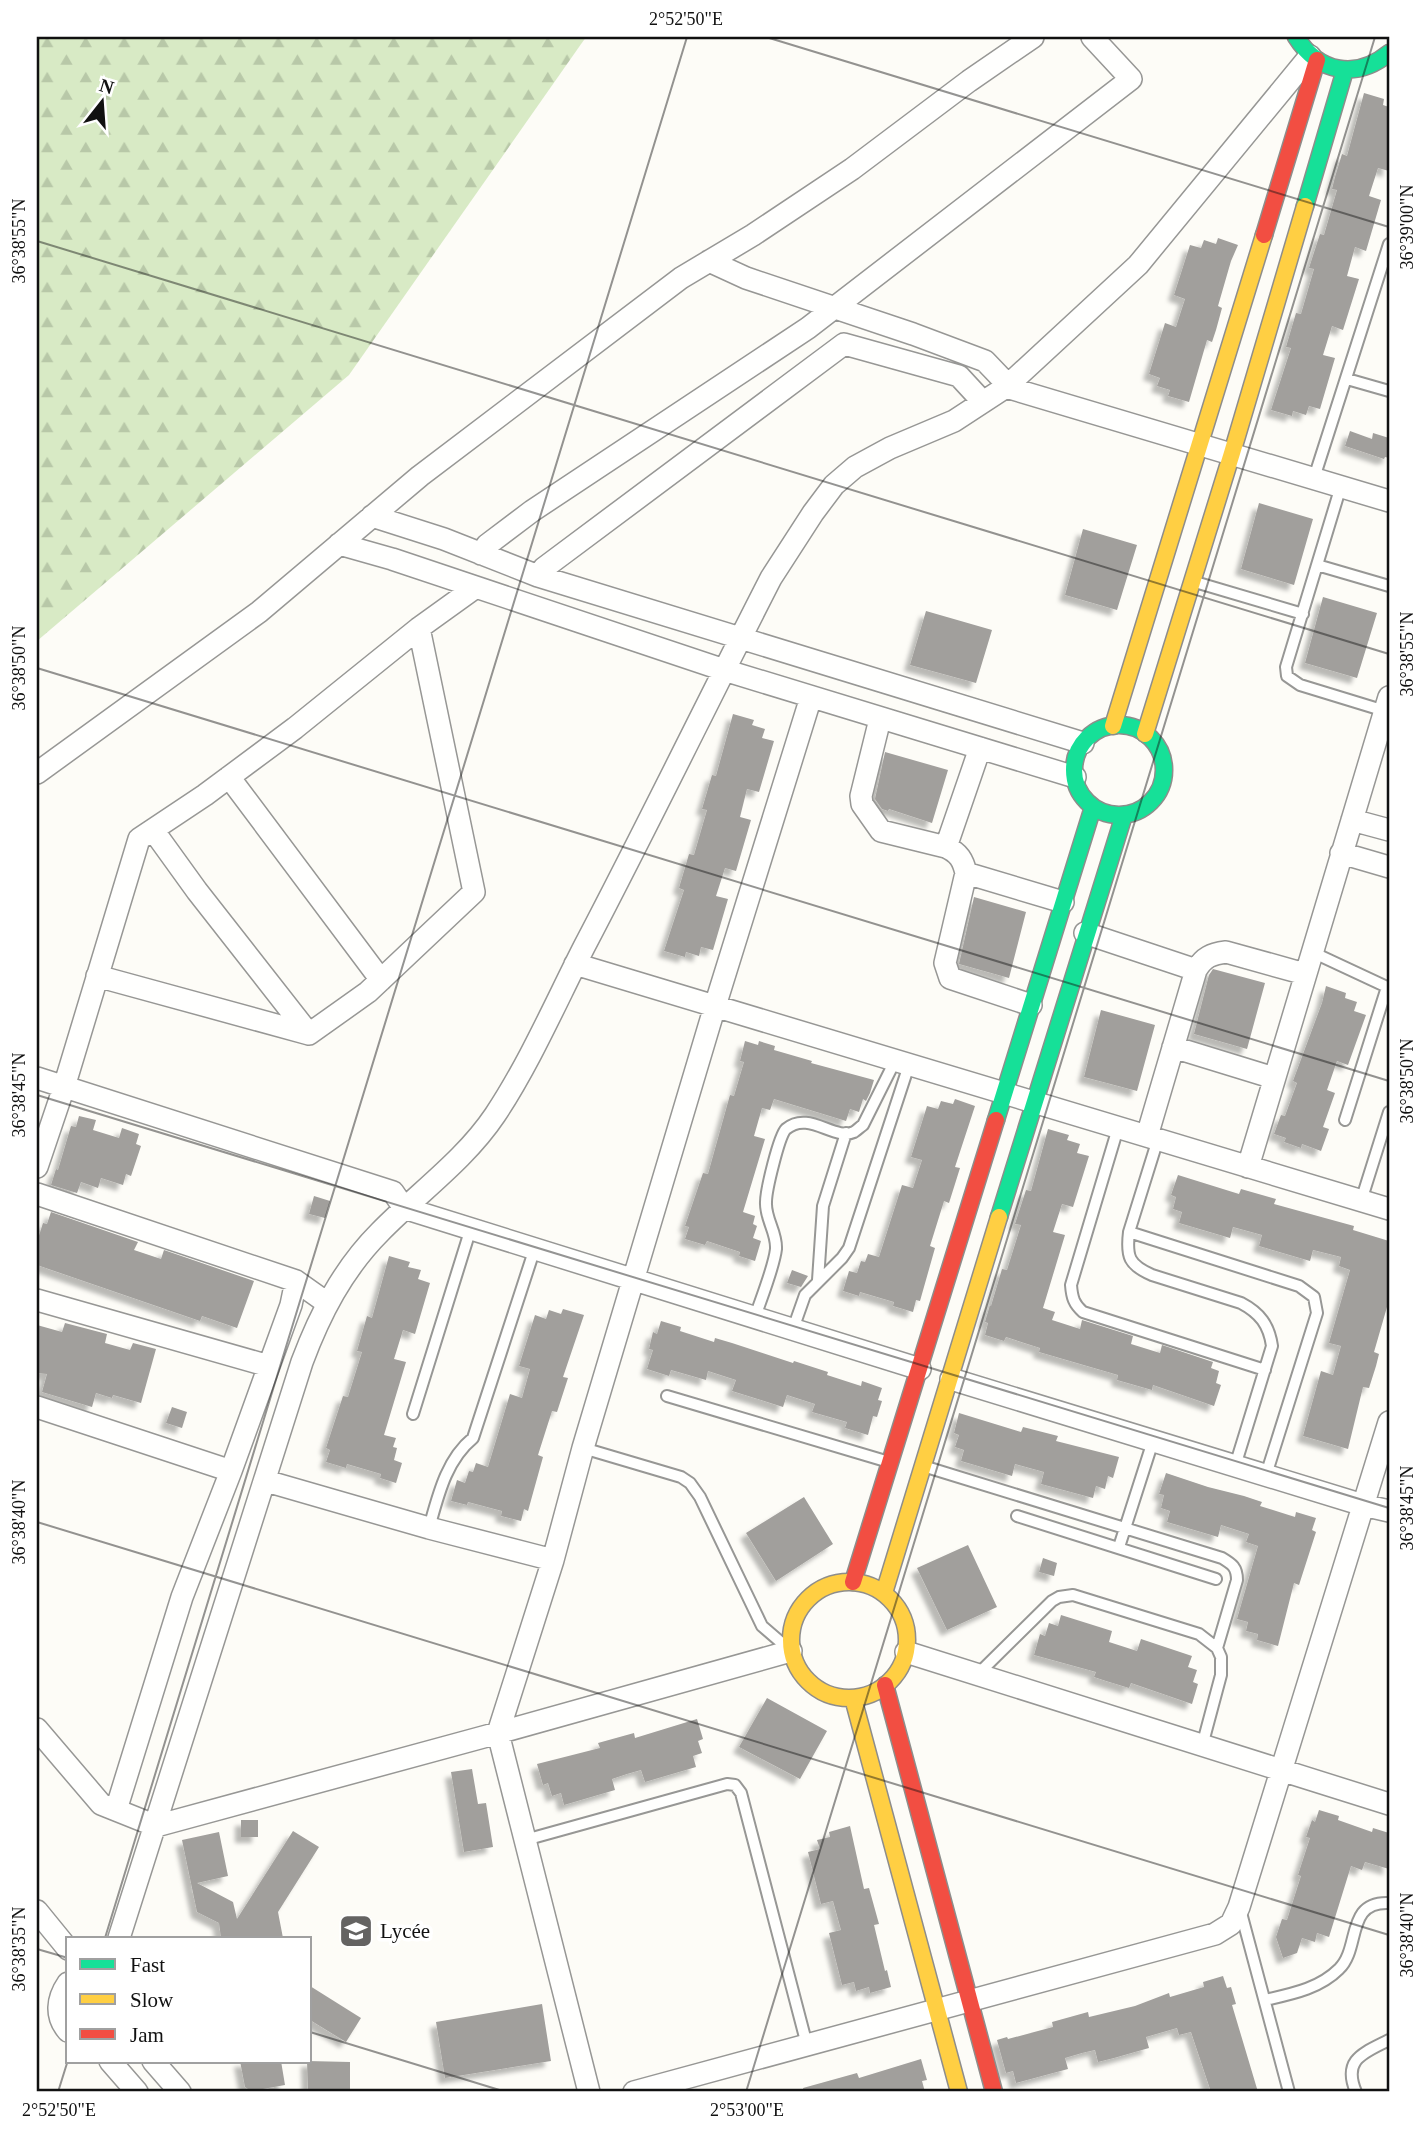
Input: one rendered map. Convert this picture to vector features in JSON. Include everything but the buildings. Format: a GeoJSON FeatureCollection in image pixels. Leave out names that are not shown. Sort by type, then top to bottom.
{"type":"FeatureCollection","features":[{"type":"Feature","properties":{"kind":"street"},"geometry":{"type":"LineString","coordinates":[[37,773],[259,612],[420,475],[681,278],[852,169],[970,80],[1034,37]]}},
{"type":"Feature","properties":{"kind":"street"},"geometry":{"type":"LineString","coordinates":[[481,554],[487,545],[532,511],[808,328],[1131,79],[1092,37]]}},
{"type":"Feature","properties":{"kind":"street"},"geometry":{"type":"LineString","coordinates":[[1296,37],[1313,58],[1323,64],[1345,70],[1370,66],[1389,53]]}},
{"type":"Feature","properties":{"kind":"street"},"geometry":{"type":"LineString","coordinates":[[119,1937],[302,1362],[318,1320],[335,1288],[371,1242],[472,1144],[495,1115],[519,1074],[771,578],[791,545],[834,485],[855,467],[869,458],[954,421],[1007,386],[1138,265],[1313,58]]}},
{"type":"Feature","properties":{"kind":"street"},"geometry":{"type":"LineString","coordinates":[[1113,726],[1313,58]]}},
{"type":"Feature","properties":{"kind":"street"},"geometry":{"type":"LineString","coordinates":[[1145,734],[1232,453],[1345,70]]}},
{"type":"Feature","properties":{"kind":"street"},"geometry":{"type":"LineString","coordinates":[[709,261],[746,278],[985,361],[1007,386],[1389,500]]}},
{"type":"Feature","properties":{"kind":"street"},"geometry":{"type":"LineString","coordinates":[[538,576],[544,568],[844,344],[959,376],[983,402]]}},
{"type":"Feature","properties":{"kind":"street"},"geometry":{"type":"LineString","coordinates":[[372,516],[444,539],[538,576],[1083,743]]}},
{"type":"Feature","properties":{"kind":"street"},"geometry":{"type":"LineString","coordinates":[[339,544],[392,559],[724,670],[1075,778]]}},
{"type":"Feature","properties":{"kind":"street"},"geometry":{"type":"LineString","coordinates":[[37,1167],[139,839],[295,728],[419,628],[477,587]]}},
{"type":"Feature","properties":{"kind":"street"},"geometry":{"type":"LineString","coordinates":[[309,1034],[382,980],[474,892],[419,628]]}},
{"type":"Feature","properties":{"kind":"street"},"geometry":{"type":"LineString","coordinates":[[589,2092],[498,1733],[553,1560],[583,1448],[715,1006],[811,697]]}},
{"type":"Feature","properties":{"kind":"street"},"geometry":{"type":"LineString","coordinates":[[1248,1167],[1387,712]]}},
{"type":"Feature","properties":{"kind":"street"},"geometry":{"type":"LineString","coordinates":[[880,719],[861,796],[862,804],[881,831],[946,847],[956,852],[967,873],[946,963],[950,978],[1031,1005]]}},
{"type":"Feature","properties":{"kind":"street"},"geometry":{"type":"LineString","coordinates":[[1113,726],[1124,726],[1145,734],[1161,753],[1164,768],[1162,783],[1156,796],[1146,806],[1124,815],[1105,813],[1093,807],[1082,797],[1073,771],[1083,743],[1094,732],[1113,726]]}},
{"type":"Feature","properties":{"kind":"street"},"geometry":{"type":"LineString","coordinates":[[946,847],[980,748]]}},
{"type":"Feature","properties":{"kind":"street"},"geometry":{"type":"LineString","coordinates":[[229,777],[382,980]]}},
{"type":"Feature","properties":{"kind":"street"},"geometry":{"type":"LineString","coordinates":[[853,1582],[1093,807]]}},
{"type":"Feature","properties":{"kind":"street"},"geometry":{"type":"LineString","coordinates":[[884,1593],[1085,933],[1124,815]]}},
{"type":"Feature","properties":{"kind":"street"},"geometry":{"type":"LineString","coordinates":[[1352,820],[1389,830]]}},
{"type":"Feature","properties":{"kind":"street"},"geometry":{"type":"LineString","coordinates":[[153,830],[197,891],[309,1034]]}},
{"type":"Feature","properties":{"kind":"street"},"geometry":{"type":"LineString","coordinates":[[1342,853],[1389,867]]}},
{"type":"Feature","properties":{"kind":"street"},"geometry":{"type":"LineString","coordinates":[[967,873],[1063,902]]}},
{"type":"Feature","properties":{"kind":"street"},"geometry":{"type":"LineString","coordinates":[[1085,933],[1196,970]]}},
{"type":"Feature","properties":{"kind":"street"},"geometry":{"type":"LineString","coordinates":[[1153,1138],[1173,1047],[1196,970],[1203,959],[1226,952],[1305,974]]}},
{"type":"Feature","properties":{"kind":"street"},"geometry":{"type":"LineString","coordinates":[[575,964],[1389,1209]]}},
{"type":"Feature","properties":{"kind":"street"},"geometry":{"type":"LineString","coordinates":[[97,976],[309,1034]]}},
{"type":"Feature","properties":{"kind":"street"},"geometry":{"type":"LineString","coordinates":[[1173,1047],[1274,1078]]}},
{"type":"Feature","properties":{"kind":"street"},"geometry":{"type":"LineString","coordinates":[[37,1078],[393,1192],[404,1208],[920,1369]]}},
{"type":"Feature","properties":{"kind":"street"},"geometry":{"type":"LineString","coordinates":[[37,1194],[296,1281],[327,1303]]}},
{"type":"Feature","properties":{"kind":"street"},"geometry":{"type":"LineString","coordinates":[[116,1810],[182,1597],[269,1366],[291,1305],[296,1281]]}},
{"type":"Feature","properties":{"kind":"street"},"geometry":{"type":"LineString","coordinates":[[37,1300],[269,1366]]}},
{"type":"Feature","properties":{"kind":"street"},"geometry":{"type":"LineString","coordinates":[[951,1379],[1389,1511]]}},
{"type":"Feature","properties":{"kind":"street"},"geometry":{"type":"LineString","coordinates":[[37,1407],[231,1471]]}},
{"type":"Feature","properties":{"kind":"street"},"geometry":{"type":"LineString","coordinates":[[648,2090],[1215,1934],[1231,1924],[1240,1907],[1283,1772],[1389,1422]]}},
{"type":"Feature","properties":{"kind":"street"},"geometry":{"type":"LineString","coordinates":[[265,1481],[553,1560]]}},
{"type":"Feature","properties":{"kind":"street"},"geometry":{"type":"LineString","coordinates":[[853,1582],[869,1585],[884,1593],[896,1605],[904,1619],[906,1652],[901,1666],[885,1685],[868,1696],[836,1697],[820,1691],[806,1680],[796,1667],[791,1651],[790,1633],[796,1615],[806,1600],[820,1589],[837,1583],[853,1582]]}},
{"type":"Feature","properties":{"kind":"street"},"geometry":{"type":"LineString","coordinates":[[37,1729],[101,1804],[156,1826],[791,1651]]}},
{"type":"Feature","properties":{"kind":"street"},"geometry":{"type":"LineString","coordinates":[[906,1652],[1389,1804]]}},
{"type":"Feature","properties":{"kind":"street"},"geometry":{"type":"LineString","coordinates":[[885,1685],[994,2092]]}},
{"type":"Feature","properties":{"kind":"street"},"geometry":{"type":"LineString","coordinates":[[853,1698],[959,2092]]}},
{"type":"Feature","properties":{"kind":"street"},"geometry":{"type":"LineString","coordinates":[[37,1911],[66,1947]]}},
{"type":"Feature","properties":{"kind":"street"},"geometry":{"type":"LineString","coordinates":[[66,1986],[58,2005],[60,2017],[66,2028]]}},
{"type":"Feature","properties":{"kind":"street"},"geometry":{"type":"LineString","coordinates":[[111,2062],[137,2092]]}},
{"type":"Feature","properties":{"kind":"street"},"geometry":{"type":"LineString","coordinates":[[154,2062],[180,2092]]}},
{"type":"Feature","properties":{"kind":"lane"},"geometry":{"type":"LineString","coordinates":[[1314,478],[1389,244]]}},
{"type":"Feature","properties":{"kind":"lane"},"geometry":{"type":"LineString","coordinates":[[1347,379],[1389,391]]}},
{"type":"Feature","properties":{"kind":"lane"},"geometry":{"type":"LineString","coordinates":[[1341,486],[1286,667],[1287,676],[1300,685],[1387,712]]}},
{"type":"Feature","properties":{"kind":"lane"},"geometry":{"type":"LineString","coordinates":[[1317,565],[1389,586]]}},
{"type":"Feature","properties":{"kind":"lane"},"geometry":{"type":"LineString","coordinates":[[1192,581],[1303,614]]}},
{"type":"Feature","properties":{"kind":"lane"},"geometry":{"type":"LineString","coordinates":[[1312,952],[1387,986],[1345,1120]]}},
{"type":"Feature","properties":{"kind":"lane"},"geometry":{"type":"LineString","coordinates":[[755,1317],[776,1251],[776,1238],[767,1214],[766,1202],[779,1140],[785,1130],[807,1122],[846,1133],[854,1132],[863,1125],[902,1063]]}},
{"type":"Feature","properties":{"kind":"lane"},"geometry":{"type":"LineString","coordinates":[[793,1329],[805,1295],[849,1248],[902,1063]]}},
{"type":"Feature","properties":{"kind":"lane"},"geometry":{"type":"LineString","coordinates":[[1361,1200],[1389,1112]]}},
{"type":"Feature","properties":{"kind":"lane"},"geometry":{"type":"LineString","coordinates":[[1118,1128],[1071,1285],[1076,1306],[1083,1312],[1265,1370]]}},
{"type":"Feature","properties":{"kind":"lane"},"geometry":{"type":"LineString","coordinates":[[818,1280],[823,1206],[846,1133]]}},
{"type":"Feature","properties":{"kind":"lane"},"geometry":{"type":"LineString","coordinates":[[1153,1138],[1129,1232],[1127,1247],[1130,1260],[1139,1269],[1241,1303],[1254,1310],[1270,1332],[1272,1346],[1235,1466]]}},
{"type":"Feature","properties":{"kind":"lane"},"geometry":{"type":"LineString","coordinates":[[413,1414],[471,1228]]}},
{"type":"Feature","properties":{"kind":"lane"},"geometry":{"type":"LineString","coordinates":[[1129,1232],[1299,1286],[1314,1297],[1317,1313],[1266,1475]]}},
{"type":"Feature","properties":{"kind":"lane"},"geometry":{"type":"LineString","coordinates":[[429,1528],[438,1497],[456,1454],[473,1438],[535,1248]]}},
{"type":"Feature","properties":{"kind":"lane"},"geometry":{"type":"LineString","coordinates":[[667,1396],[890,1463]]}},
{"type":"Feature","properties":{"kind":"lane"},"geometry":{"type":"LineString","coordinates":[[1119,1547],[1153,1441]]}},
{"type":"Feature","properties":{"kind":"lane"},"geometry":{"type":"LineString","coordinates":[[583,1448],[681,1477],[690,1483],[700,1497],[762,1626],[791,1651]]}},
{"type":"Feature","properties":{"kind":"lane"},"geometry":{"type":"LineString","coordinates":[[923,1466],[1222,1558],[1233,1564],[1237,1571],[1237,1580],[1217,1648]]}},
{"type":"Feature","properties":{"kind":"lane"},"geometry":{"type":"LineString","coordinates":[[1017,1516],[1216,1579]]}},
{"type":"Feature","properties":{"kind":"lane"},"geometry":{"type":"LineString","coordinates":[[978,1674],[1052,1601],[1065,1595],[1073,1595],[1199,1634],[1217,1648],[1221,1657],[1221,1675],[1202,1746]]}},
{"type":"Feature","properties":{"kind":"lane"},"geometry":{"type":"LineString","coordinates":[[525,1840],[727,1784],[735,1785],[741,1793],[807,2045]]}},
{"type":"Feature","properties":{"kind":"lane"},"geometry":{"type":"LineString","coordinates":[[1265,2000],[1305,1990],[1329,1977],[1345,1962],[1361,1914],[1379,1903],[1389,1903]]}},
{"type":"Feature","properties":{"kind":"lane"},"geometry":{"type":"LineString","coordinates":[[1240,1907],[1289,2092]]}},
{"type":"Feature","properties":{"kind":"lane"},"geometry":{"type":"LineString","coordinates":[[1356,2092],[1350,2075],[1354,2064],[1360,2055],[1389,2040]]}},
{"type":"Feature","properties":{"kind":"green space"},"geometry":{"type":"Polygon","coordinates":[[[37,37],[586,37],[349,375],[37,641],[37,37]]]}},
{"type":"Feature","properties":{"kind":"traffic: fast"},"geometry":{"type":"LineString","coordinates":[[1296,37],[1316,58],[1339,69],[1364,67],[1389,53]]}},
{"type":"Feature","properties":{"kind":"traffic: fast"},"geometry":{"type":"LineString","coordinates":[[1305,206],[1345,70]]}},
{"type":"Feature","properties":{"kind":"traffic: fast"},"geometry":{"type":"LineString","coordinates":[[1119,725],[1136,729],[1151,738],[1160,753],[1164,770],[1160,787],[1151,802],[1136,811],[1119,815],[1102,811],[1087,802],[1078,787],[1074,770],[1078,753],[1087,738],[1102,729],[1119,725]]}},
{"type":"Feature","properties":{"kind":"traffic: fast"},"geometry":{"type":"LineString","coordinates":[[996,1120],[1093,807]]}},
{"type":"Feature","properties":{"kind":"traffic: fast"},"geometry":{"type":"LineString","coordinates":[[999,1217],[1124,815]]}},
{"type":"Feature","properties":{"kind":"traffic: slow"},"geometry":{"type":"LineString","coordinates":[[1145,734],[1305,206]]}},
{"type":"Feature","properties":{"kind":"traffic: slow"},"geometry":{"type":"LineString","coordinates":[[1113,726],[1264,235]]}},
{"type":"Feature","properties":{"kind":"traffic: slow"},"geometry":{"type":"LineString","coordinates":[[884,1593],[999,1217]]}},
{"type":"Feature","properties":{"kind":"traffic: slow"},"geometry":{"type":"LineString","coordinates":[[849,1582],[871,1586],[890,1599],[903,1618],[907,1640],[903,1662],[890,1681],[871,1694],[849,1698],[827,1694],[808,1681],[795,1662],[791,1640],[795,1618],[808,1599],[827,1586],[849,1582]]}},
{"type":"Feature","properties":{"kind":"traffic: slow"},"geometry":{"type":"LineString","coordinates":[[853,1698],[959,2092]]}},
{"type":"Feature","properties":{"kind":"traffic: jam"},"geometry":{"type":"LineString","coordinates":[[1264,235],[1317,60]]}},
{"type":"Feature","properties":{"kind":"traffic: jam"},"geometry":{"type":"LineString","coordinates":[[853,1582],[996,1120]]}},
{"type":"Feature","properties":{"kind":"traffic: jam"},"geometry":{"type":"LineString","coordinates":[[885,1685],[994,2092]]}},
{"type":"Feature","properties":{"kind":"place","name":"Lycée"},"geometry":{"type":"Point","coordinates":[356,1931]}}]}
